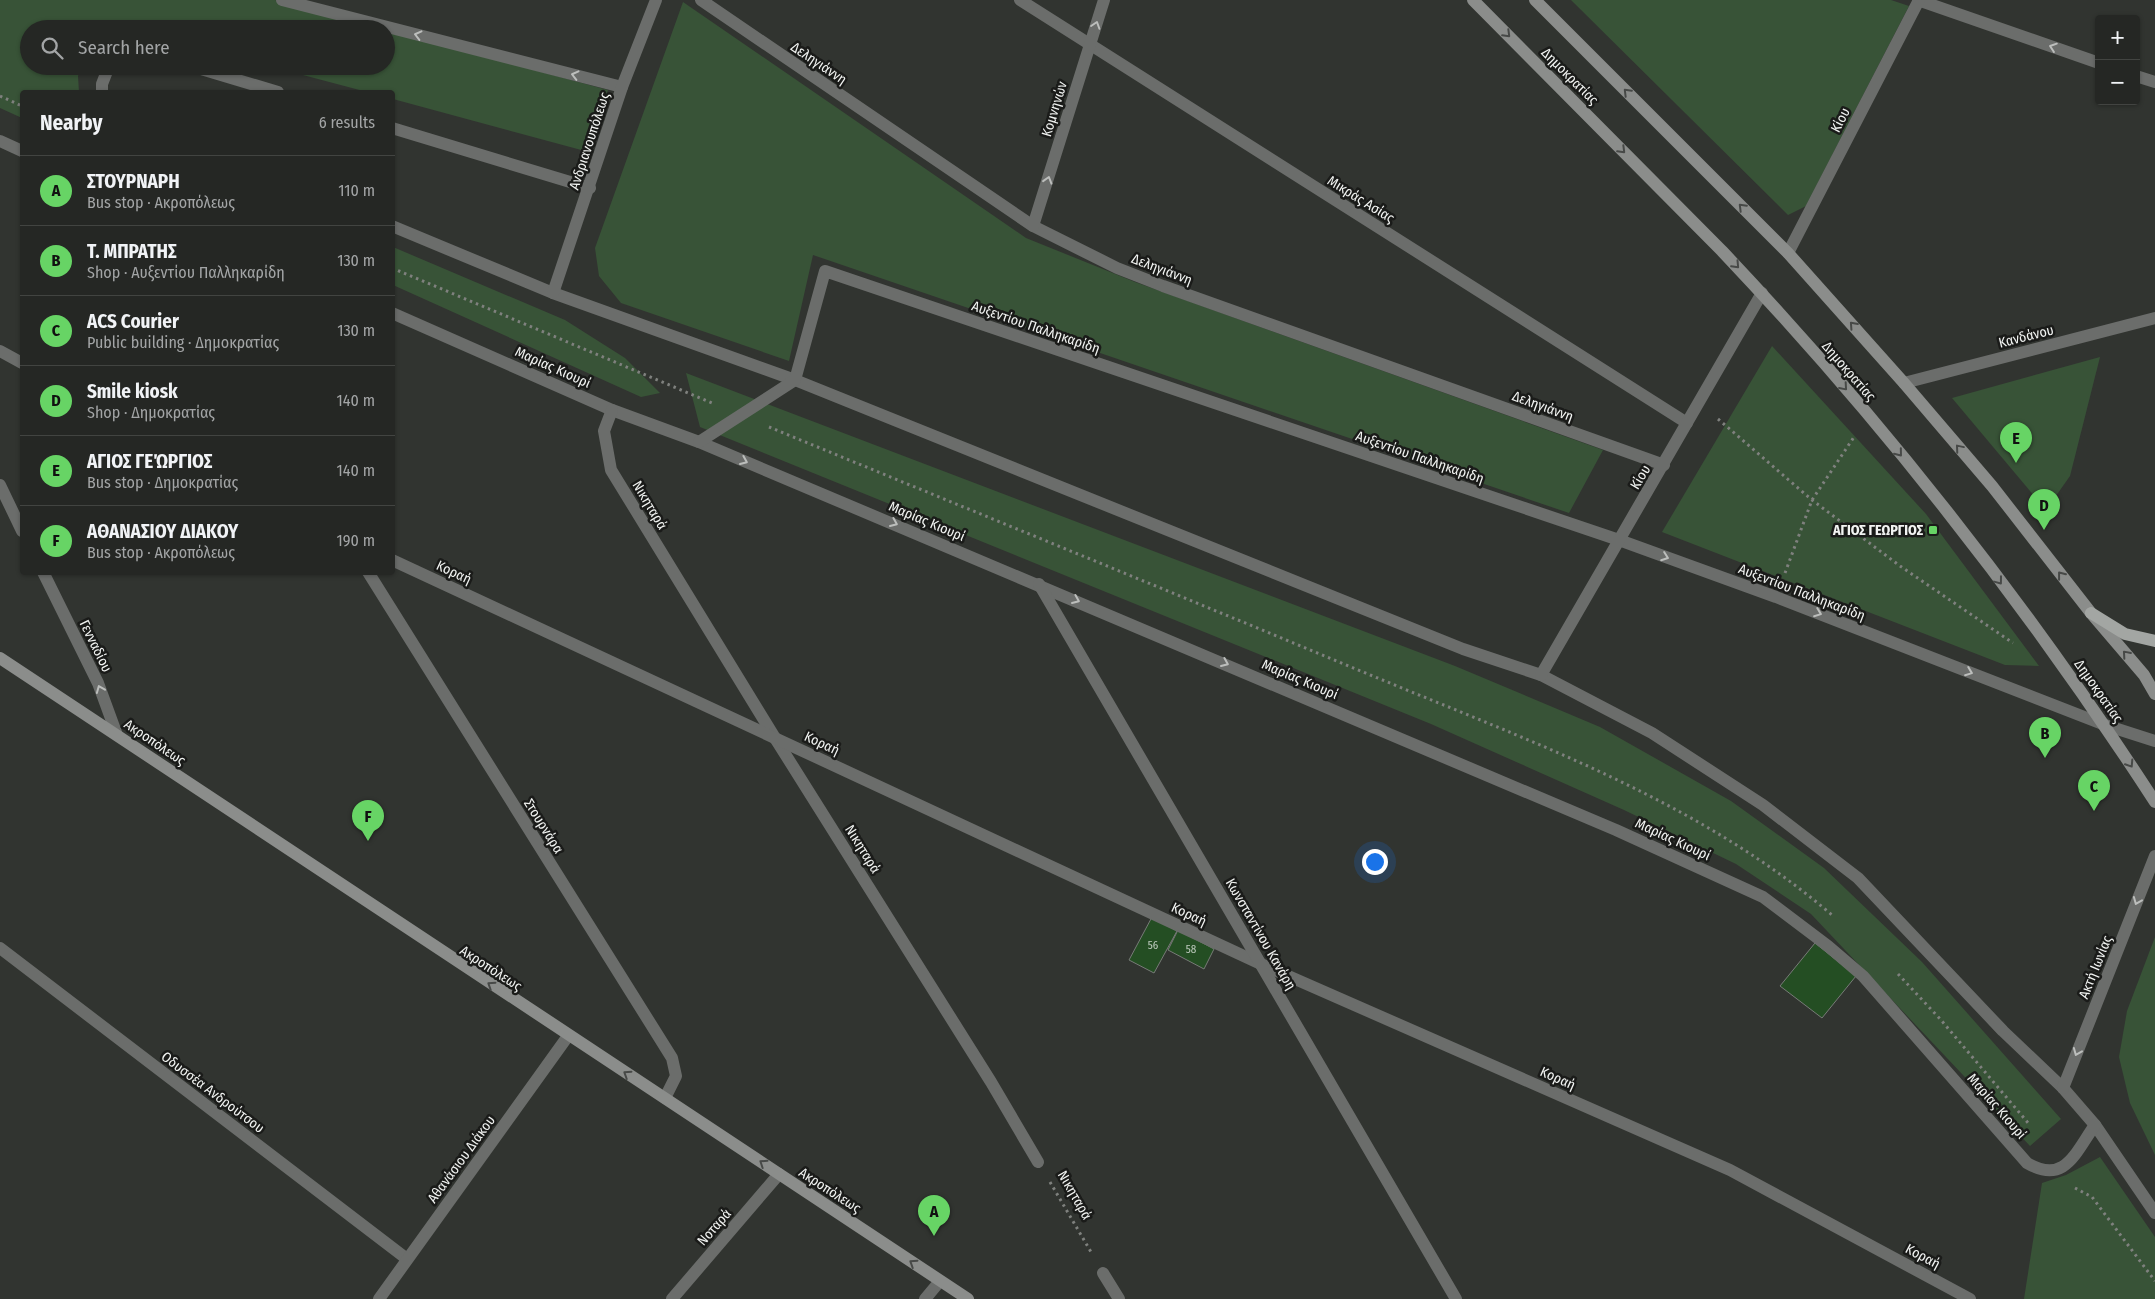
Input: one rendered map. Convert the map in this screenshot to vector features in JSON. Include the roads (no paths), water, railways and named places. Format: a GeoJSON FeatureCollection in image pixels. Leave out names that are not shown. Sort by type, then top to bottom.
{"type":"FeatureCollection","features":[{"type":"Feature","properties":{"kind":"main road","name":"Δημοκρατίας"},"geometry":{"type":"LineString","coordinates":[[1473,0],[1762,293],[1868,416],[1957,524],[2105,725],[2155,802]]}},
{"type":"Feature","properties":{"kind":"main road","name":"Δημοκρατίας"},"geometry":{"type":"LineString","coordinates":[[1535,0],[1788,254],[1904,383],[1992,486],[2091,613],[2144,675],[2155,694]]}},
{"type":"Feature","properties":{"kind":"main road"},"geometry":{"type":"LineString","coordinates":[[2091,613],[2125,634],[2155,641]]}},
{"type":"Feature","properties":{"kind":"main road","name":"Ακροπόλεως"},"geometry":{"type":"LineString","coordinates":[[0,658],[568,1036],[968,1299]]}},
{"type":"Feature","properties":{"kind":"street"},"geometry":{"type":"LineString","coordinates":[[282,0],[360,20]]}},
{"type":"Feature","properties":{"kind":"street","name":"Ανδριανουπόλεως"},"geometry":{"type":"LineString","coordinates":[[553,293],[590,188],[622,87],[656,0]]}},
{"type":"Feature","properties":{"kind":"street","name":"Δεληγιάννη"},"geometry":{"type":"LineString","coordinates":[[700,0],[1033,226],[1117,268],[1664,465]]}},
{"type":"Feature","properties":{"kind":"street","name":"Μικράς Ασίας"},"geometry":{"type":"LineString","coordinates":[[1020,0],[1687,424]]}},
{"type":"Feature","properties":{"kind":"street","name":"Κομνηνών"},"geometry":{"type":"LineString","coordinates":[[1033,226],[1104,0]]}},
{"type":"Feature","properties":{"kind":"street"},"geometry":{"type":"LineString","coordinates":[[1918,0],[2095,62]]}},
{"type":"Feature","properties":{"kind":"street","name":"Κίου"},"geometry":{"type":"LineString","coordinates":[[1788,254],[1918,0]]}},
{"type":"Feature","properties":{"kind":"street"},"geometry":{"type":"LineString","coordinates":[[395,29],[622,87]]}},
{"type":"Feature","properties":{"kind":"street"},"geometry":{"type":"LineString","coordinates":[[102,90],[106,75]]}},
{"type":"Feature","properties":{"kind":"street"},"geometry":{"type":"LineString","coordinates":[[222,75],[271,90]]}},
{"type":"Feature","properties":{"kind":"street"},"geometry":{"type":"LineString","coordinates":[[2140,77],[2155,82]]}},
{"type":"Feature","properties":{"kind":"street"},"geometry":{"type":"LineString","coordinates":[[395,129],[590,188]]}},
{"type":"Feature","properties":{"kind":"street"},"geometry":{"type":"LineString","coordinates":[[0,141],[20,150]]}},
{"type":"Feature","properties":{"kind":"street"},"geometry":{"type":"LineString","coordinates":[[395,227],[553,293],[795,380],[1454,646],[1541,675],[1652,733],[1763,805],[1858,878],[2003,1031],[2063,1088],[2095,1125],[2155,1213]]}},
{"type":"Feature","properties":{"kind":"street","name":"Αυξεντίου Παλληκαρίδη"},"geometry":{"type":"LineString","coordinates":[[795,380],[826,271],[1619,540],[1776,597],[2105,725],[2155,741]]}},
{"type":"Feature","properties":{"kind":"street","name":"Κίου"},"geometry":{"type":"LineString","coordinates":[[1541,675],[1762,293]]}},
{"type":"Feature","properties":{"kind":"street","name":"Μαρίας Κιουρί"},"geometry":{"type":"LineString","coordinates":[[395,314],[612,410],[699,442],[1039,584],[1616,830],[1762,897],[1828,946],[1863,976],[2027,1163],[2041,1171],[2052,1172],[2063,1167],[2095,1125]]}},
{"type":"Feature","properties":{"kind":"street","name":"Κανδάνου"},"geometry":{"type":"LineString","coordinates":[[1904,383],[2155,318]]}},
{"type":"Feature","properties":{"kind":"street"},"geometry":{"type":"LineString","coordinates":[[0,351],[20,362]]}},
{"type":"Feature","properties":{"kind":"street"},"geometry":{"type":"LineString","coordinates":[[699,442],[795,380]]}},
{"type":"Feature","properties":{"kind":"street","name":"Νικηταρά"},"geometry":{"type":"LineString","coordinates":[[612,410],[604,431],[611,470],[775,738],[986,1073],[1038,1162]]}},
{"type":"Feature","properties":{"kind":"street"},"geometry":{"type":"LineString","coordinates":[[0,485],[20,527]]}},
{"type":"Feature","properties":{"kind":"street","name":"Κοραή"},"geometry":{"type":"LineString","coordinates":[[395,561],[1261,964],[1730,1170],[1970,1299]]}},
{"type":"Feature","properties":{"kind":"street","name":"Γενναδίου"},"geometry":{"type":"LineString","coordinates":[[44,575],[98,683],[117,735]]}},
{"type":"Feature","properties":{"kind":"street","name":"Στουρνάρα"},"geometry":{"type":"LineString","coordinates":[[370,575],[672,1058],[676,1076],[665,1098]]}},
{"type":"Feature","properties":{"kind":"street","name":"Κωνσταντίνου Κανάρη"},"geometry":{"type":"LineString","coordinates":[[1039,584],[1456,1299]]}},
{"type":"Feature","properties":{"kind":"street","name":"Ακτή Ιωνίας"},"geometry":{"type":"LineString","coordinates":[[2063,1088],[2155,856]]}},
{"type":"Feature","properties":{"kind":"street","name":"Οδυσσέα Ανδρούτσου"},"geometry":{"type":"LineString","coordinates":[[0,948],[407,1258]]}},
{"type":"Feature","properties":{"kind":"street","name":"Αθανάσιου Διάκου"},"geometry":{"type":"LineString","coordinates":[[379,1299],[568,1036]]}},
{"type":"Feature","properties":{"kind":"street","name":"Νοταρά"},"geometry":{"type":"LineString","coordinates":[[672,1299],[779,1174]]}},
{"type":"Feature","properties":{"kind":"street"},"geometry":{"type":"LineString","coordinates":[[1104,1273],[1119,1299]]}},
{"type":"Feature","properties":{"kind":"street"},"geometry":{"type":"LineString","coordinates":[[925,1299],[940,1281]]}},
{"type":"Feature","properties":{"kind":"place","name":"ΑΓΙΟΣ ΓΕΏΡΓΙΟΣ"},"geometry":{"type":"Point","coordinates":[2016,463]}},
{"type":"Feature","properties":{"kind":"place","name":"ΑΓΙΟΣ ΓΕΩΡΓΙΟΣ"},"geometry":{"type":"Point","coordinates":[1933,530]}},
{"type":"Feature","properties":{"kind":"place","name":"Smile kiosk"},"geometry":{"type":"Point","coordinates":[2044,530]}},
{"type":"Feature","properties":{"kind":"place","name":"Τ. ΜΠΡΑΤΗΣ"},"geometry":{"type":"Point","coordinates":[2045,758]}},
{"type":"Feature","properties":{"kind":"place","name":"ACS Courier"},"geometry":{"type":"Point","coordinates":[2094,811]}},
{"type":"Feature","properties":{"kind":"place","name":"ΑΘΑΝΑΣΙΟΥ ΔΙΑΚΟΥ"},"geometry":{"type":"Point","coordinates":[368,841]}},
{"type":"Feature","properties":{"kind":"place","name":"ΣΤΟΥΡΝΑΡΗ"},"geometry":{"type":"Point","coordinates":[934,1236]}}]}
